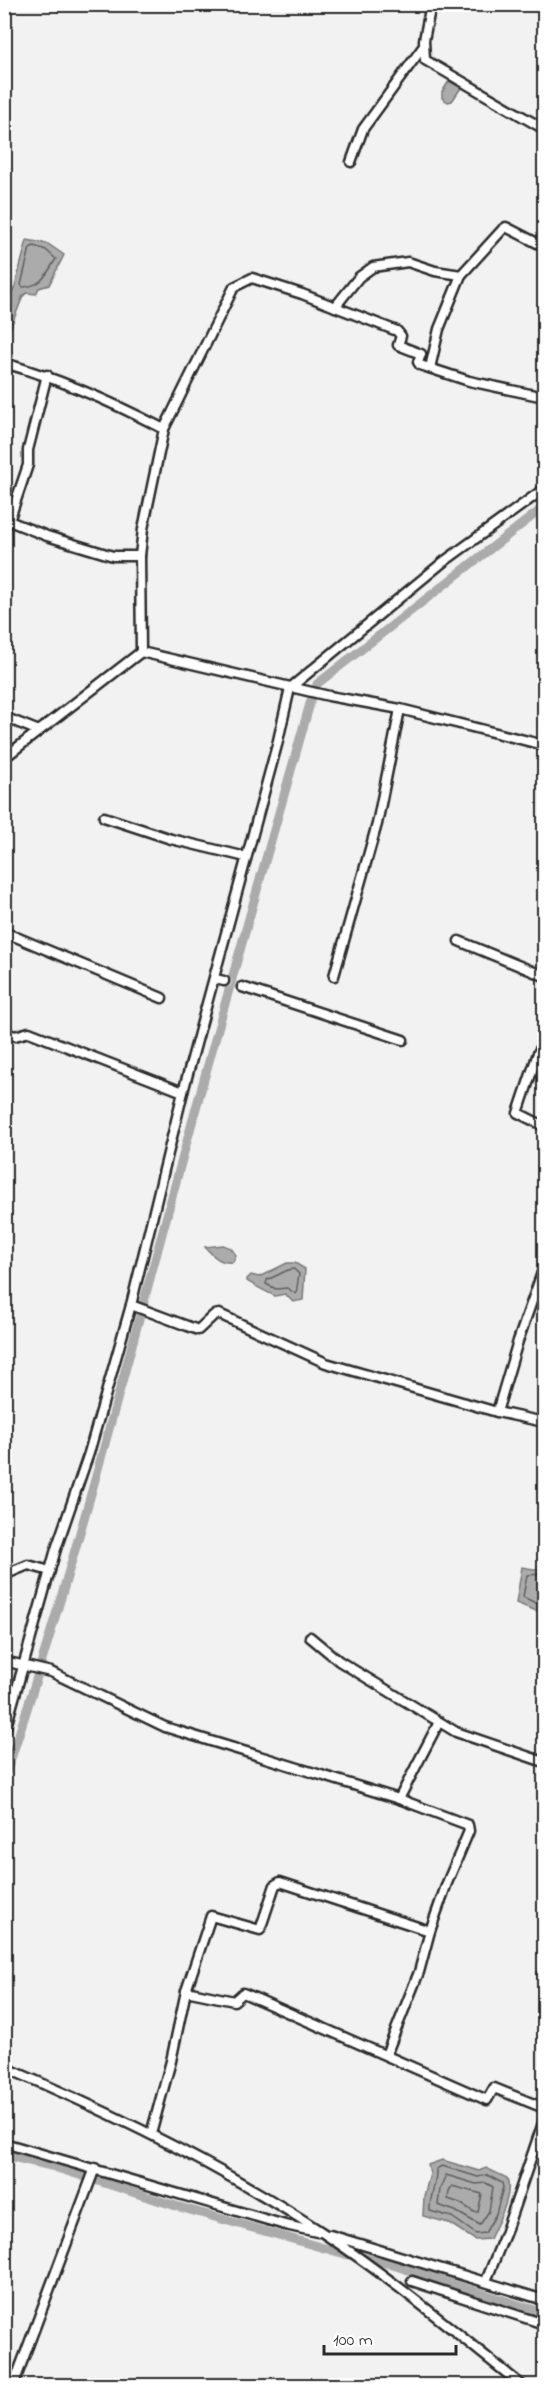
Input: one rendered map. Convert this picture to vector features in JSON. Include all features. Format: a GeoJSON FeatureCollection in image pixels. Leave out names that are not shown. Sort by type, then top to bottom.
{"type":"FeatureCollection","features":[{"type":"Feature","properties":{"kind":"street"},"geometry":{"type":"LineString","coordinates":[[431,4],[423,53],[427,63],[544,129]]}},
{"type":"Feature","properties":{"kind":"street"},"geometry":{"type":"LineString","coordinates":[[351,162],[363,129],[424,46]]}},
{"type":"Feature","properties":{"kind":"street"},"geometry":{"type":"LineString","coordinates":[[430,368],[439,329],[461,274],[504,227],[544,244]]}},
{"type":"Feature","properties":{"kind":"street"},"geometry":{"type":"LineString","coordinates":[[335,307],[359,278],[373,267],[408,262],[435,271],[461,274]]}},
{"type":"Feature","properties":{"kind":"street"},"geometry":{"type":"LineString","coordinates":[[141,652],[140,556],[143,529],[164,429],[234,287],[246,280],[259,279],[400,333],[398,345],[421,354],[418,364],[469,381],[544,397]]}},
{"type":"Feature","properties":{"kind":"street"},"geometry":{"type":"LineString","coordinates":[[4,363],[47,375],[91,393],[164,429]]}},
{"type":"Feature","properties":{"kind":"street"},"geometry":{"type":"LineString","coordinates":[[47,375],[27,453],[28,465],[9,523],[113,556],[140,556]]}},
{"type":"Feature","properties":{"kind":"street"},"geometry":{"type":"LineString","coordinates":[[4,1734],[30,1667],[50,1571],[135,1306],[183,1092],[219,980],[246,857],[277,746],[290,688],[442,563],[544,489]]}},
{"type":"Feature","properties":{"kind":"street"},"geometry":{"type":"LineString","coordinates":[[141,652],[290,688],[400,709],[544,745]]}},
{"type":"Feature","properties":{"kind":"street"},"geometry":{"type":"LineString","coordinates":[[4,758],[141,652]]}},
{"type":"Feature","properties":{"kind":"street"},"geometry":{"type":"LineString","coordinates":[[334,976],[377,824],[400,709]]}},
{"type":"Feature","properties":{"kind":"street"},"geometry":{"type":"LineString","coordinates":[[4,717],[39,731]]}},
{"type":"Feature","properties":{"kind":"street"},"geometry":{"type":"LineString","coordinates":[[104,817],[171,839],[246,857]]}},
{"type":"Feature","properties":{"kind":"street"},"geometry":{"type":"LineString","coordinates":[[4,932],[162,998]]}},
{"type":"Feature","properties":{"kind":"street"},"geometry":{"type":"LineString","coordinates":[[459,941],[544,976]]}},
{"type":"Feature","properties":{"kind":"street"},"geometry":{"type":"LineString","coordinates":[[242,987],[403,1040]]}},
{"type":"Feature","properties":{"kind":"street"},"geometry":{"type":"LineString","coordinates":[[4,1032],[15,1036],[29,1032],[183,1092]]}},
{"type":"Feature","properties":{"kind":"street"},"geometry":{"type":"LineString","coordinates":[[544,1041],[518,1113],[544,1126]]}},
{"type":"Feature","properties":{"kind":"street"},"geometry":{"type":"LineString","coordinates":[[497,1412],[544,1267]]}},
{"type":"Feature","properties":{"kind":"street"},"geometry":{"type":"LineString","coordinates":[[135,1306],[198,1330],[214,1315],[219,1314],[326,1363],[497,1412],[544,1422]]}},
{"type":"Feature","properties":{"kind":"street"},"geometry":{"type":"LineString","coordinates":[[4,1575],[28,1565],[50,1571]]}},
{"type":"Feature","properties":{"kind":"street"},"geometry":{"type":"LineString","coordinates":[[310,1637],[339,1661],[456,1732],[544,1761]]}},
{"type":"Feature","properties":{"kind":"street"},"geometry":{"type":"LineString","coordinates":[[4,1661],[51,1672],[165,1727],[399,1798],[468,1825],[470,1828],[430,1931],[419,1972],[386,2055]]}},
{"type":"Feature","properties":{"kind":"street"},"geometry":{"type":"LineString","coordinates":[[399,1798],[439,1722]]}},
{"type":"Feature","properties":{"kind":"street"},"geometry":{"type":"LineString","coordinates":[[151,2134],[171,2061],[186,1991],[209,1918],[213,1916],[260,1930],[277,1883],[430,1931]]}},
{"type":"Feature","properties":{"kind":"street"},"geometry":{"type":"LineString","coordinates":[[186,1991],[234,2001],[243,1993],[487,2100],[494,2088],[544,2108]]}},
{"type":"Feature","properties":{"kind":"street"},"geometry":{"type":"LineString","coordinates":[[4,2067],[151,2134],[254,2191],[323,2233],[523,2385]]}},
{"type":"Feature","properties":{"kind":"street"},"geometry":{"type":"LineString","coordinates":[[486,2281],[505,2234],[544,2120]]}},
{"type":"Feature","properties":{"kind":"street"},"geometry":{"type":"LineString","coordinates":[[4,2143],[285,2225],[354,2240],[544,2300]]}},
{"type":"Feature","properties":{"kind":"street"},"geometry":{"type":"LineString","coordinates":[[13,2385],[94,2171]]}},
{"type":"Feature","properties":{"kind":"street"},"geometry":{"type":"LineString","coordinates":[[412,2281],[544,2324]]}},
{"type":"Feature","properties":{"kind":"water"},"geometry":{"type":"Polygon","coordinates":[[[449,81],[461,88],[452,101],[448,102],[442,98],[442,92],[449,81]]]}},
{"type":"Feature","properties":{"kind":"water"},"geometry":{"type":"Polygon","coordinates":[[[27,240],[48,244],[64,255],[49,285],[39,288],[36,294],[27,293],[23,296],[10,329],[5,325],[5,310],[15,286],[27,240]]]}},
{"type":"Feature","properties":{"kind":"water"},"geometry":{"type":"Polygon","coordinates":[[[223,1245],[231,1248],[236,1255],[233,1262],[221,1261],[205,1247],[223,1245]]]}},
{"type":"Feature","properties":{"kind":"water"},"geometry":{"type":"Polygon","coordinates":[[[287,1263],[295,1263],[305,1269],[303,1300],[293,1302],[285,1294],[275,1296],[246,1280],[251,1275],[259,1277],[287,1263]]]}},
{"type":"Feature","properties":{"kind":"water"},"geometry":{"type":"Polygon","coordinates":[[[543,1562],[544,1614],[516,1603],[522,1567],[540,1570],[543,1562]]]}},
{"type":"Feature","properties":{"kind":"water"},"geometry":{"type":"Polygon","coordinates":[[[442,2160],[479,2171],[486,2168],[507,2178],[506,2201],[490,2239],[475,2240],[449,2223],[423,2216],[424,2196],[430,2174],[428,2165],[442,2160]]]}},
{"type":"Feature","properties":{"kind":"waterway"},"geometry":{"type":"LineString","coordinates":[[317,684],[544,507]]}},
{"type":"Feature","properties":{"kind":"waterway"},"geometry":{"type":"LineString","coordinates":[[4,1780],[95,1480],[311,700]]}},
{"type":"Feature","properties":{"kind":"waterway"},"geometry":{"type":"LineString","coordinates":[[4,2155],[51,2166],[176,2206],[345,2254],[380,2261],[544,2313]]}},
{"type":"Feature","properties":{"kind":"tunnel"},"geometry":{"type":"LineString","coordinates":[[224,981],[242,987]]}}]}
